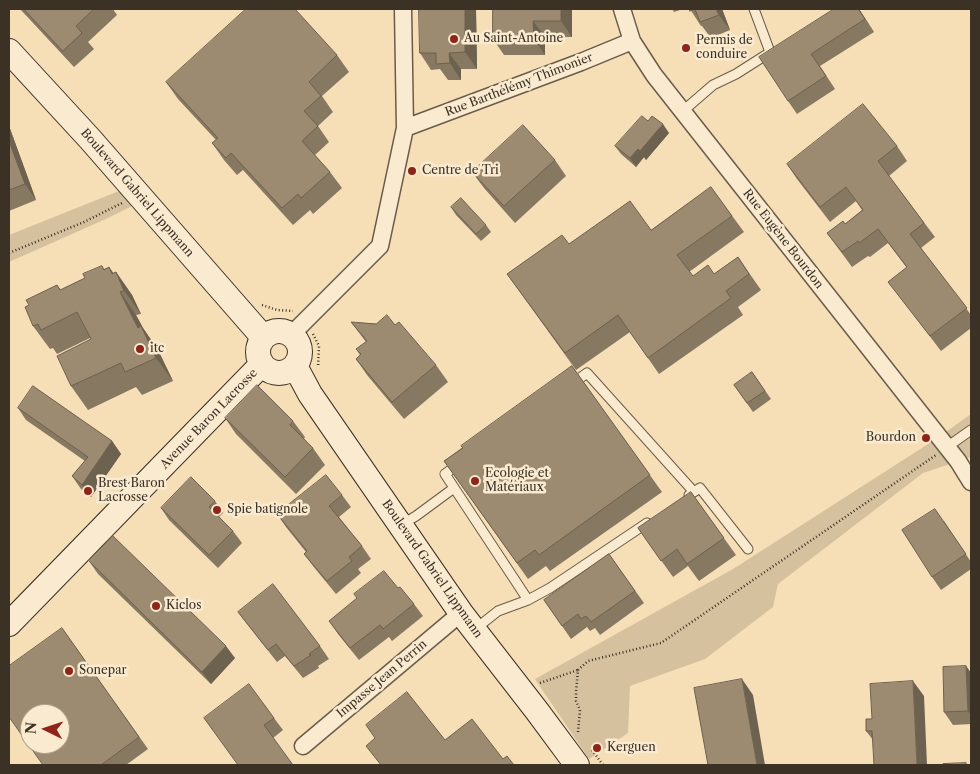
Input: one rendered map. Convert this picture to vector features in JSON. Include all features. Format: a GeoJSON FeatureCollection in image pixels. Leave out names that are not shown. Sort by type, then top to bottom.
{"type":"FeatureCollection","features":[{"type":"Feature","properties":{"kind":"street"},"geometry":{"type":"LineString","coordinates":[[292,334],[380,246],[406,128],[403,9]]}},
{"type":"Feature","properties":{"kind":"street","name":"Rue Eugène Bourdon"},"geometry":{"type":"LineString","coordinates":[[622,9],[632,41],[654,75],[958,461],[970,479]]}},
{"type":"Feature","properties":{"kind":"street","name":"Rue Barthélémy Thimonier"},"geometry":{"type":"LineString","coordinates":[[406,128],[632,41]]}},
{"type":"Feature","properties":{"kind":"street","name":"Boulevard Gabriel Lippmann"},"geometry":{"type":"LineString","coordinates":[[9,51],[90,138],[264,338]]}},
{"type":"Feature","properties":{"kind":"street"},"geometry":{"type":"LineString","coordinates":[[280,330],[292,334],[297,339],[301,353],[295,366],[284,373],[266,369],[262,364],[258,350],[264,338],[268,334],[280,330]]}},
{"type":"Feature","properties":{"kind":"street","name":"Avenue Baron Lacrosse"},"geometry":{"type":"LineString","coordinates":[[9,624],[262,364]]}},
{"type":"Feature","properties":{"kind":"street","name":"Boulevard Gabriel Lippmann"},"geometry":{"type":"LineString","coordinates":[[295,366],[310,394],[467,622],[577,765]]}},
{"type":"Feature","properties":{"kind":"street","name":"Impasse Jean Perrin"},"geometry":{"type":"LineString","coordinates":[[303,746],[467,622]]}},
{"type":"Feature","properties":{"kind":"lane"},"geometry":{"type":"LineString","coordinates":[[754,9],[770,52]]}},
{"type":"Feature","properties":{"kind":"lane"},"geometry":{"type":"LineString","coordinates":[[683,111],[713,85],[736,74],[778,47]]}},
{"type":"Feature","properties":{"kind":"lane"},"geometry":{"type":"LineString","coordinates":[[563,390],[587,374],[694,492]]}},
{"type":"Feature","properties":{"kind":"lane"},"geometry":{"type":"LineString","coordinates":[[947,447],[971,430]]}},
{"type":"Feature","properties":{"kind":"lane"},"geometry":{"type":"LineString","coordinates":[[468,457],[445,474],[528,600]]}},
{"type":"Feature","properties":{"kind":"lane"},"geometry":{"type":"LineString","coordinates":[[400,525],[454,488]]}},
{"type":"Feature","properties":{"kind":"lane"},"geometry":{"type":"LineString","coordinates":[[678,502],[700,488],[748,549]]}},
{"type":"Feature","properties":{"kind":"lane"},"geometry":{"type":"LineString","coordinates":[[467,622],[528,600],[550,588],[654,518]]}},
{"type":"Feature","properties":{"kind":"path"},"geometry":{"type":"LineString","coordinates":[[9,253],[84,222],[119,205],[137,193]]}},
{"type":"Feature","properties":{"kind":"path"},"geometry":{"type":"LineString","coordinates":[[540,683],[578,670],[588,661],[661,643],[947,447]]}},
{"type":"Feature","properties":{"kind":"path"},"geometry":{"type":"LineString","coordinates":[[578,670],[576,692],[576,701],[580,710],[578,732]]}},
{"type":"Feature","properties":{"kind":"shaded area"},"geometry":{"type":"Polygon","coordinates":[[[119,191],[132,206],[9,262],[9,235],[119,191]]]}},
{"type":"Feature","properties":{"kind":"shaded area"},"geometry":{"type":"Polygon","coordinates":[[[971,414],[971,457],[923,473],[778,584],[773,607],[705,659],[630,686],[628,733],[589,759],[535,679],[733,569],[936,439],[971,414]]]}},
{"type":"Feature","properties":{"kind":"building"},"geometry":{"type":"Polygon","coordinates":[[[24,9],[94,9],[76,26],[82,33],[63,51],[24,9]]]}},
{"type":"Feature","properties":{"kind":"building"},"geometry":{"type":"Polygon","coordinates":[[[246,9],[295,9],[337,55],[309,82],[321,96],[304,111],[318,126],[302,141],[330,172],[301,198],[298,194],[282,208],[231,153],[226,158],[212,143],[218,138],[166,82],[246,9]]]}},
{"type":"Feature","properties":{"kind":"building"},"geometry":{"type":"Polygon","coordinates":[[[419,9],[465,9],[465,52],[449,53],[450,63],[436,64],[436,53],[420,53],[419,9]]]}},
{"type":"Feature","properties":{"kind":"building"},"geometry":{"type":"Polygon","coordinates":[[[493,9],[561,9],[561,21],[533,21],[534,39],[493,39],[493,9]]]}},
{"type":"Feature","properties":{"kind":"building"},"geometry":{"type":"Polygon","coordinates":[[[695,9],[716,9],[719,15],[700,22],[695,9]]]}},
{"type":"Feature","properties":{"kind":"building"},"geometry":{"type":"Polygon","coordinates":[[[834,9],[858,9],[865,19],[811,54],[826,76],[788,101],[759,57],[834,9]]]}},
{"type":"Feature","properties":{"kind":"building"},"geometry":{"type":"Polygon","coordinates":[[[863,104],[897,146],[878,161],[924,223],[910,234],[967,308],[930,336],[888,282],[907,267],[878,229],[859,243],[858,241],[842,252],[827,233],[843,221],[845,224],[863,210],[846,187],[820,207],[787,164],[863,104]]]}},
{"type":"Feature","properties":{"kind":"building"},"geometry":{"type":"Polygon","coordinates":[[[642,116],[648,121],[652,116],[663,124],[640,151],[638,149],[630,158],[615,146],[642,116]]]}},
{"type":"Feature","properties":{"kind":"building"},"geometry":{"type":"Polygon","coordinates":[[[523,125],[555,160],[504,206],[472,172],[523,125]]]}},
{"type":"Feature","properties":{"kind":"building"},"geometry":{"type":"Polygon","coordinates":[[[9,141],[25,184],[9,190],[9,141]]]}},
{"type":"Feature","properties":{"kind":"building"},"geometry":{"type":"Polygon","coordinates":[[[711,187],[732,216],[677,255],[693,276],[708,265],[714,274],[738,257],[749,274],[726,291],[731,298],[648,358],[618,315],[565,353],[507,274],[562,235],[569,244],[630,201],[651,230],[711,187]]]}},
{"type":"Feature","properties":{"kind":"building"},"geometry":{"type":"Polygon","coordinates":[[[461,198],[486,225],[476,234],[451,207],[461,198]]]}},
{"type":"Feature","properties":{"kind":"building"},"geometry":{"type":"Polygon","coordinates":[[[102,266],[104,270],[109,267],[112,274],[116,272],[124,291],[120,292],[138,328],[141,326],[156,358],[125,372],[121,363],[71,386],[57,356],[91,339],[77,312],[41,330],[38,324],[33,326],[25,307],[29,305],[26,300],[57,285],[60,290],[85,278],[83,274],[102,266]]]}},
{"type":"Feature","properties":{"kind":"building"},"geometry":{"type":"Polygon","coordinates":[[[387,315],[395,325],[399,322],[436,365],[392,402],[356,359],[361,354],[356,349],[367,341],[351,322],[376,324],[387,315]]]}},
{"type":"Feature","properties":{"kind":"building"},"geometry":{"type":"Polygon","coordinates":[[[572,366],[650,475],[539,555],[535,550],[517,563],[444,461],[463,448],[461,446],[572,366]]]}},
{"type":"Feature","properties":{"kind":"building"},"geometry":{"type":"Polygon","coordinates":[[[752,372],[765,391],[747,403],[734,385],[752,372]]]}},
{"type":"Feature","properties":{"kind":"building"},"geometry":{"type":"Polygon","coordinates":[[[257,385],[293,421],[290,425],[313,448],[285,477],[225,418],[257,385]]]}},
{"type":"Feature","properties":{"kind":"building"},"geometry":{"type":"Polygon","coordinates":[[[33,386],[112,441],[82,485],[72,476],[88,457],[18,408],[33,386]]]}},
{"type":"Feature","properties":{"kind":"building"},"geometry":{"type":"Polygon","coordinates":[[[326,475],[342,495],[329,506],[362,546],[349,557],[352,561],[327,581],[304,554],[307,551],[277,514],[326,475]]]}},
{"type":"Feature","properties":{"kind":"building"},"geometry":{"type":"Polygon","coordinates":[[[191,477],[215,501],[209,507],[233,531],[209,555],[161,508],[191,477]]]}},
{"type":"Feature","properties":{"kind":"building"},"geometry":{"type":"Polygon","coordinates":[[[691,492],[724,538],[687,564],[677,549],[661,561],[638,528],[691,492]]]}},
{"type":"Feature","properties":{"kind":"building"},"geometry":{"type":"Polygon","coordinates":[[[935,509],[966,554],[932,577],[902,530],[935,509]]]}},
{"type":"Feature","properties":{"kind":"building","name":"Kiclos"},"geometry":{"type":"Polygon","coordinates":[[[113,536],[226,646],[202,672],[89,561],[113,536]]]}},
{"type":"Feature","properties":{"kind":"building"},"geometry":{"type":"Polygon","coordinates":[[[609,554],[635,591],[591,622],[586,616],[581,619],[578,614],[562,626],[544,600],[609,554]]]}},
{"type":"Feature","properties":{"kind":"building"},"geometry":{"type":"Polygon","coordinates":[[[384,571],[414,604],[383,629],[380,625],[350,648],[329,621],[357,598],[354,594],[384,571]]]}},
{"type":"Feature","properties":{"kind":"building"},"geometry":{"type":"Polygon","coordinates":[[[273,584],[320,646],[309,654],[311,655],[294,666],[276,644],[268,650],[238,612],[273,584]]]}},
{"type":"Feature","properties":{"kind":"building"},"geometry":{"type":"Polygon","coordinates":[[[62,628],[139,737],[101,765],[43,765],[35,754],[70,754],[70,704],[20,704],[20,733],[9,717],[9,666],[62,628]]]}},
{"type":"Feature","properties":{"kind":"building"},"geometry":{"type":"Polygon","coordinates":[[[966,666],[968,711],[944,712],[943,667],[966,666]]]}},
{"type":"Feature","properties":{"kind":"building"},"geometry":{"type":"Polygon","coordinates":[[[742,679],[757,765],[708,765],[694,688],[742,679]]]}},
{"type":"Feature","properties":{"kind":"building"},"geometry":{"type":"Polygon","coordinates":[[[913,681],[917,765],[874,765],[872,731],[866,731],[866,719],[872,719],[870,684],[913,681]]]}},
{"type":"Feature","properties":{"kind":"building"},"geometry":{"type":"Polygon","coordinates":[[[249,684],[274,718],[264,725],[293,765],[238,765],[204,718],[249,684]]]}},
{"type":"Feature","properties":{"kind":"building"},"geometry":{"type":"Polygon","coordinates":[[[407,692],[445,740],[472,719],[503,759],[507,756],[514,765],[381,765],[366,746],[375,738],[366,725],[407,692]]]}},
{"type":"Feature","properties":{"kind":"building"},"geometry":{"type":"Polygon","coordinates":[[[966,763],[966,765],[943,765],[943,764],[966,763]]]}},
{"type":"Feature","properties":{"kind":"place","name":"Au Saint-Antoine"},"geometry":{"type":"Point","coordinates":[454,39]}},
{"type":"Feature","properties":{"kind":"place","name":"Permis de conduire"},"geometry":{"type":"Point","coordinates":[686,48]}},
{"type":"Feature","properties":{"kind":"place","name":"Centre de Tri"},"geometry":{"type":"Point","coordinates":[412,171]}},
{"type":"Feature","properties":{"kind":"place","name":"itc"},"geometry":{"type":"Point","coordinates":[140,349]}},
{"type":"Feature","properties":{"kind":"place","name":"Bourdon"},"geometry":{"type":"Point","coordinates":[926,438]}},
{"type":"Feature","properties":{"kind":"place","name":"Ecologie et Matériaux"},"geometry":{"type":"Point","coordinates":[475,481]}},
{"type":"Feature","properties":{"kind":"place","name":"Brest Baron Lacrosse"},"geometry":{"type":"Point","coordinates":[88,491]}},
{"type":"Feature","properties":{"kind":"place","name":"Spie batignole"},"geometry":{"type":"Point","coordinates":[217,510]}},
{"type":"Feature","properties":{"kind":"place","name":"Kiclos"},"geometry":{"type":"Point","coordinates":[156,606]}},
{"type":"Feature","properties":{"kind":"place","name":"Sonepar"},"geometry":{"type":"Point","coordinates":[69,671]}},
{"type":"Feature","properties":{"kind":"place","name":"Kerguen"},"geometry":{"type":"Point","coordinates":[597,748]}}]}
